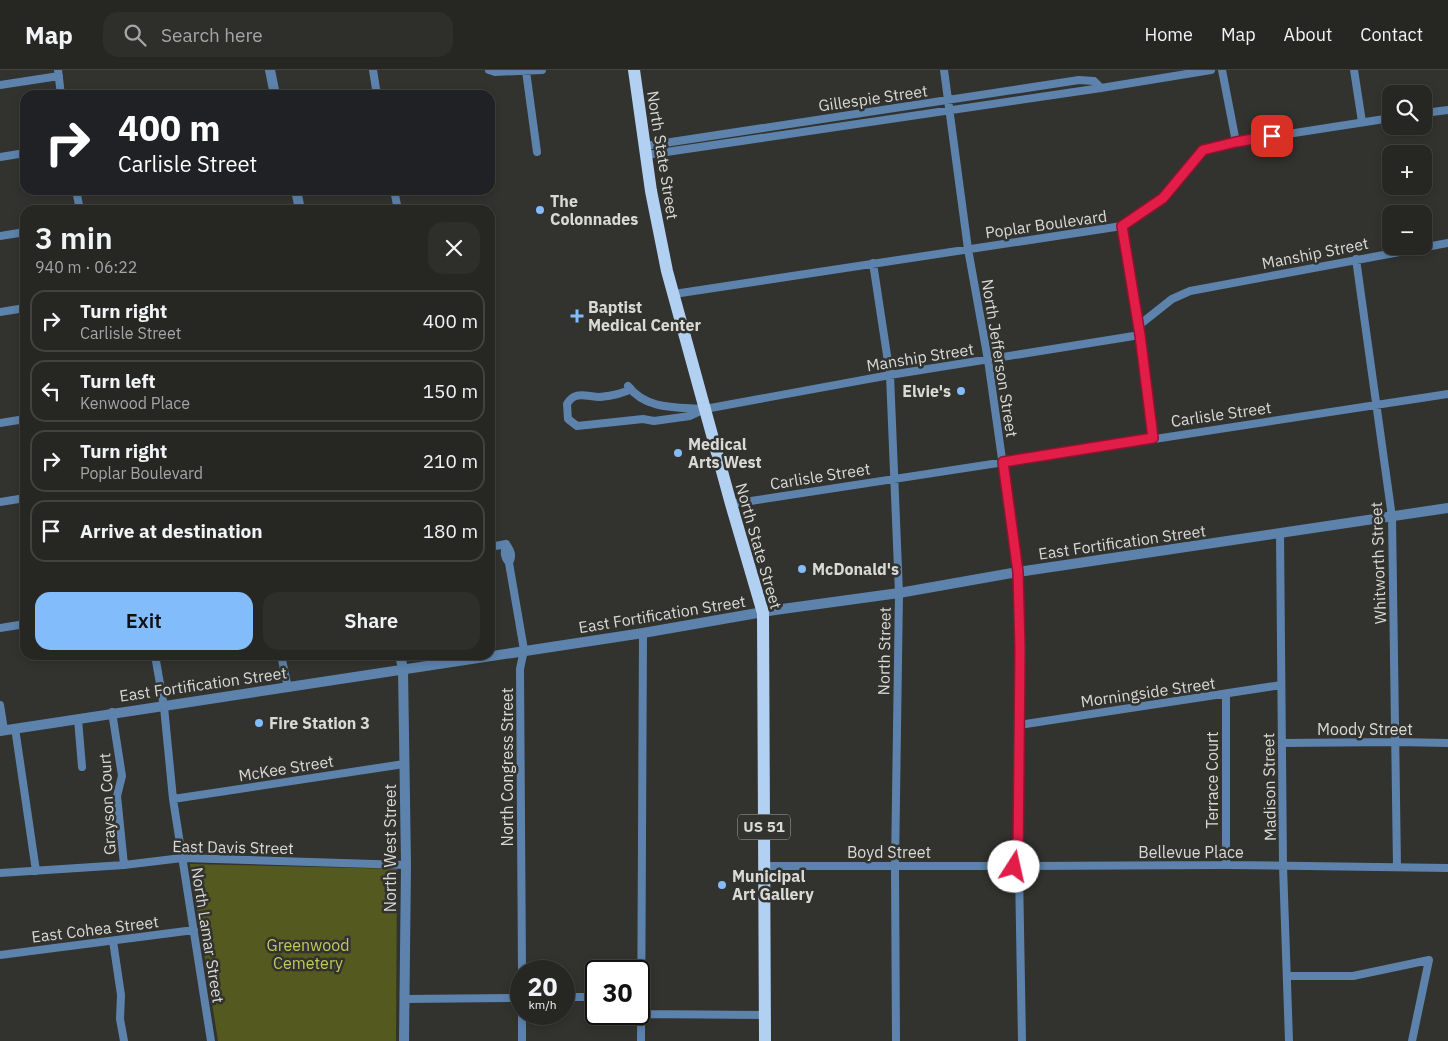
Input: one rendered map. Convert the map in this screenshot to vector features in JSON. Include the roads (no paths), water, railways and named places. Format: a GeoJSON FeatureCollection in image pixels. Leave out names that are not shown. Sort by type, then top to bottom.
{"type":"FeatureCollection","features":[{"type":"Feature","properties":{"kind":"main road","name":"North State Street"},"geometry":{"type":"LineString","coordinates":[[634,70],[661,242],[731,504],[763,613],[765,1041]]}},
{"type":"Feature","properties":{"kind":"street"},"geometry":{"type":"LineString","coordinates":[[270,70],[274,90]]}},
{"type":"Feature","properties":{"kind":"street"},"geometry":{"type":"LineString","coordinates":[[373,70],[376,90]]}},
{"type":"Feature","properties":{"kind":"street"},"geometry":{"type":"LineString","coordinates":[[489,70],[495,72],[542,70]]}},
{"type":"Feature","properties":{"kind":"street","name":"North Jefferson Street"},"geometry":{"type":"LineString","coordinates":[[944,70],[968,249],[988,360],[1018,572],[1019,866],[1022,1041]]}},
{"type":"Feature","properties":{"kind":"street","name":"Gillespie Street"},"geometry":{"type":"LineString","coordinates":[[646,150],[950,111],[1211,70]]}},
{"type":"Feature","properties":{"kind":"street"},"geometry":{"type":"LineString","coordinates":[[1222,70],[1236,142]]}},
{"type":"Feature","properties":{"kind":"street"},"geometry":{"type":"LineString","coordinates":[[1354,70],[1362,122]]}},
{"type":"Feature","properties":{"kind":"street"},"geometry":{"type":"LineString","coordinates":[[526,71],[537,152]]}},
{"type":"Feature","properties":{"kind":"street"},"geometry":{"type":"LineString","coordinates":[[0,85],[58,73],[60,90]]}},
{"type":"Feature","properties":{"kind":"street","name":"Gillespie Street"},"geometry":{"type":"LineString","coordinates":[[646,150],[1085,80],[1094,81],[1101,88]]}},
{"type":"Feature","properties":{"kind":"street"},"geometry":{"type":"LineString","coordinates":[[1432,113],[1448,110]]}},
{"type":"Feature","properties":{"kind":"street","name":"Poplar Boulevard"},"geometry":{"type":"LineString","coordinates":[[674,294],[1122,226],[1163,198],[1203,150],[1236,142],[1382,119]]}},
{"type":"Feature","properties":{"kind":"street"},"geometry":{"type":"LineString","coordinates":[[0,157],[20,154]]}},
{"type":"Feature","properties":{"kind":"street"},"geometry":{"type":"LineString","coordinates":[[1122,226],[1140,335],[1153,438]]}},
{"type":"Feature","properties":{"kind":"street"},"geometry":{"type":"LineString","coordinates":[[0,236],[20,233]]}},
{"type":"Feature","properties":{"kind":"street","name":"Manship Street"},"geometry":{"type":"LineString","coordinates":[[1138,326],[1172,299],[1190,290],[1448,243]]}},
{"type":"Feature","properties":{"kind":"street","name":"Whitworth Street"},"geometry":{"type":"LineString","coordinates":[[1356,259],[1392,517],[1398,868]]}},
{"type":"Feature","properties":{"kind":"street","name":"North Street"},"geometry":{"type":"LineString","coordinates":[[873,263],[890,375],[895,478],[898,593],[895,866],[896,1041]]}},
{"type":"Feature","properties":{"kind":"street"},"geometry":{"type":"LineString","coordinates":[[0,312],[20,309]]}},
{"type":"Feature","properties":{"kind":"street","name":"Manship Street"},"geometry":{"type":"LineString","coordinates":[[705,409],[690,416],[654,421],[643,419],[577,426],[568,419],[567,404],[573,396],[582,394],[599,397],[625,393],[630,387],[654,404],[676,408],[705,409],[890,375],[1140,335]]}},
{"type":"Feature","properties":{"kind":"street","name":"Carlisle Street"},"geometry":{"type":"LineString","coordinates":[[731,504],[1448,394]]}},
{"type":"Feature","properties":{"kind":"street"},"geometry":{"type":"LineString","coordinates":[[0,423],[20,420]]}},
{"type":"Feature","properties":{"kind":"street"},"geometry":{"type":"LineString","coordinates":[[0,502],[20,499]]}},
{"type":"Feature","properties":{"kind":"street","name":"East Fortification Street"},"geometry":{"type":"LineString","coordinates":[[495,655],[643,633],[835,601],[898,593],[1018,572],[1448,508]]}},
{"type":"Feature","properties":{"kind":"street","name":"Madison Street"},"geometry":{"type":"LineString","coordinates":[[1280,533],[1284,866],[1289,1041]]}},
{"type":"Feature","properties":{"kind":"street","name":"North Congress Street"},"geometry":{"type":"LineString","coordinates":[[495,546],[506,544],[511,552],[512,558],[509,563],[524,650],[520,668],[522,960]]}},
{"type":"Feature","properties":{"kind":"street"},"geometry":{"type":"LineString","coordinates":[[0,628],[20,625]]}},
{"type":"Feature","properties":{"kind":"street"},"geometry":{"type":"LineString","coordinates":[[640,960],[643,633]]}},
{"type":"Feature","properties":{"kind":"street","name":"North Lamar Street"},"geometry":{"type":"LineString","coordinates":[[156,660],[164,707],[173,799],[211,1041]]}},
{"type":"Feature","properties":{"kind":"street"},"geometry":{"type":"LineString","coordinates":[[282,660],[288,688]]}},
{"type":"Feature","properties":{"kind":"street","name":"North West Street"},"geometry":{"type":"LineString","coordinates":[[401,660],[403,669],[406,865],[404,1041]]}},
{"type":"Feature","properties":{"kind":"street","name":"East Fortification Street"},"geometry":{"type":"LineString","coordinates":[[2,730],[112,712],[164,707],[460,660]]}},
{"type":"Feature","properties":{"kind":"street","name":"Morningside Street"},"geometry":{"type":"LineString","coordinates":[[1019,725],[1281,685]]}},
{"type":"Feature","properties":{"kind":"street","name":"Terrace Court"},"geometry":{"type":"LineString","coordinates":[[1226,694],[1226,865]]}},
{"type":"Feature","properties":{"kind":"street"},"geometry":{"type":"LineString","coordinates":[[0,705],[2,730]]}},
{"type":"Feature","properties":{"kind":"street","name":"Grayson Court"},"geometry":{"type":"LineString","coordinates":[[112,712],[122,776],[117,796],[124,865]]}},
{"type":"Feature","properties":{"kind":"street"},"geometry":{"type":"LineString","coordinates":[[78,719],[82,767]]}},
{"type":"Feature","properties":{"kind":"street"},"geometry":{"type":"LineString","coordinates":[[15,728],[36,870]]}},
{"type":"Feature","properties":{"kind":"street","name":"Moody Street"},"geometry":{"type":"LineString","coordinates":[[1282,743],[1448,743]]}},
{"type":"Feature","properties":{"kind":"street","name":"McKee Street"},"geometry":{"type":"LineString","coordinates":[[173,799],[404,764]]}},
{"type":"Feature","properties":{"kind":"street","name":"East Davis Street"},"geometry":{"type":"LineString","coordinates":[[0,873],[124,865],[182,858],[406,865]]}},
{"type":"Feature","properties":{"kind":"street","name":"Bellevue Place"},"geometry":{"type":"LineString","coordinates":[[1019,866],[1226,865],[1448,868]]}},
{"type":"Feature","properties":{"kind":"street","name":"Boyd Street"},"geometry":{"type":"LineString","coordinates":[[764,866],[1019,866]]}},
{"type":"Feature","properties":{"kind":"street","name":"East Cohea Street"},"geometry":{"type":"LineString","coordinates":[[0,955],[194,930]]}},
{"type":"Feature","properties":{"kind":"street"},"geometry":{"type":"LineString","coordinates":[[113,941],[121,995],[120,1019],[124,1041]]}},
{"type":"Feature","properties":{"kind":"street"},"geometry":{"type":"LineString","coordinates":[[1287,976],[1353,976],[1429,960],[1412,1041]]}},
{"type":"Feature","properties":{"kind":"street"},"geometry":{"type":"LineString","coordinates":[[404,1000],[510,998]]}},
{"type":"Feature","properties":{"kind":"street"},"geometry":{"type":"LineString","coordinates":[[650,1014],[765,1015]]}},
{"type":"Feature","properties":{"kind":"street"},"geometry":{"type":"LineString","coordinates":[[522,1025],[522,1041]]}},
{"type":"Feature","properties":{"kind":"street"},"geometry":{"type":"LineString","coordinates":[[641,1025],[641,1041]]}},
{"type":"Feature","properties":{"kind":"place","name":"The Colonnades"},"geometry":{"type":"Point","coordinates":[540,210]}},
{"type":"Feature","properties":{"kind":"place","name":"Baptist Medical Center"},"geometry":{"type":"Point","coordinates":[577,316]}},
{"type":"Feature","properties":{"kind":"place","name":"Elvie's"},"geometry":{"type":"Point","coordinates":[961,391]}},
{"type":"Feature","properties":{"kind":"place","name":"Medical Arts West"},"geometry":{"type":"Point","coordinates":[678,453]}},
{"type":"Feature","properties":{"kind":"place","name":"McDonald's"},"geometry":{"type":"Point","coordinates":[802,569]}},
{"type":"Feature","properties":{"kind":"place","name":"Fire Station 3"},"geometry":{"type":"Point","coordinates":[259,723]}},
{"type":"Feature","properties":{"kind":"place","name":"Municipal Art Gallery"},"geometry":{"type":"Point","coordinates":[722,885]}},
{"type":"Feature","properties":{"kind":"park label","name":"Greenwood Cemetery"},"geometry":{"type":"Point","coordinates":[308,954]}}]}
